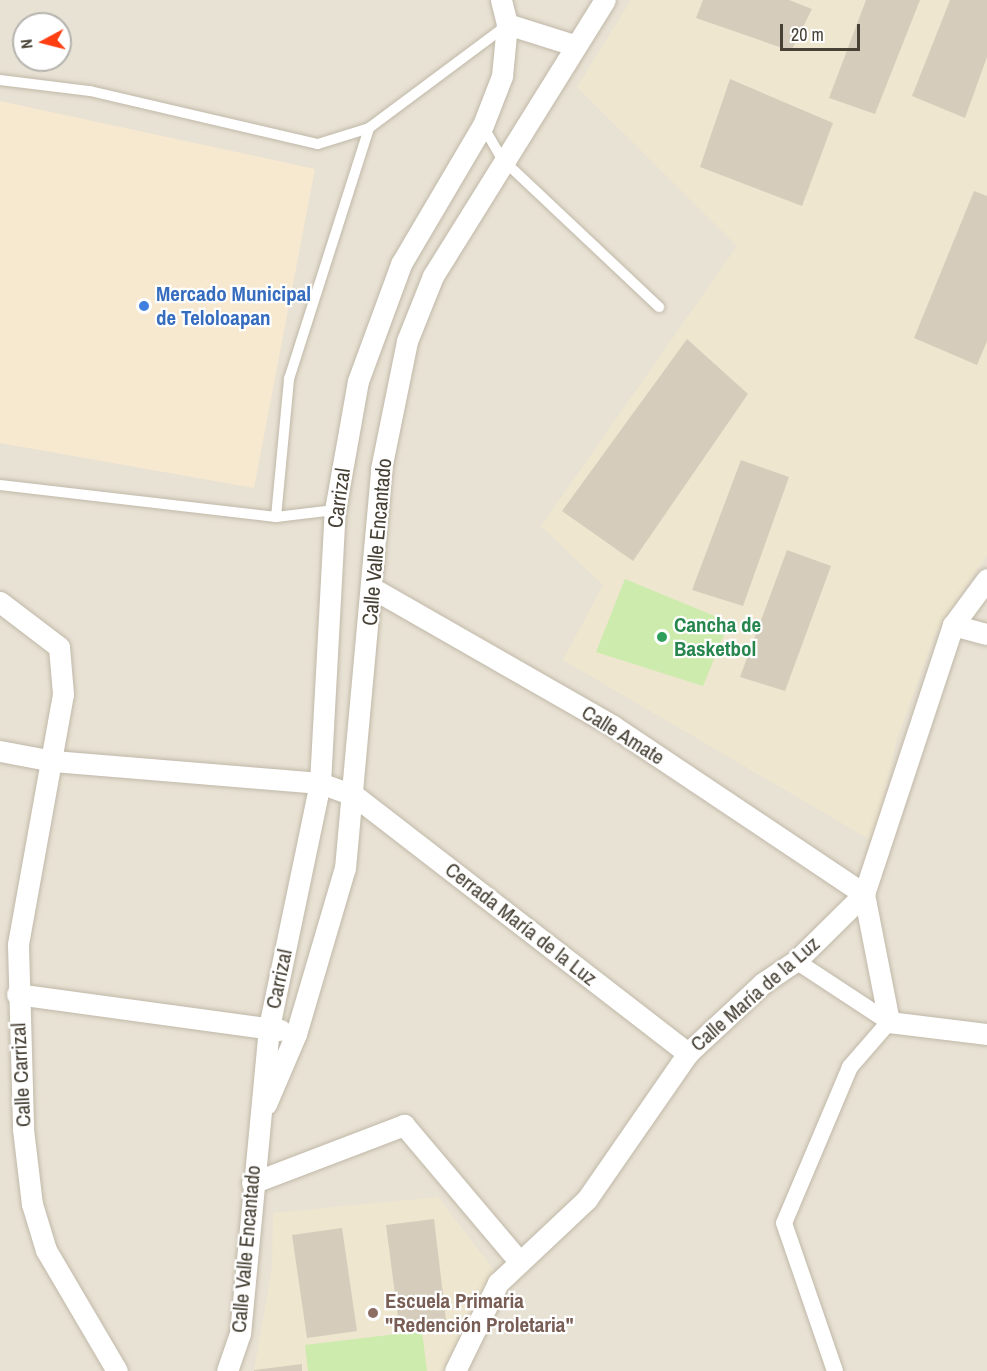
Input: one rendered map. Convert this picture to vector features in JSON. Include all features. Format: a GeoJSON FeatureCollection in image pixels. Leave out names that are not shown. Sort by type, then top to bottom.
{"type":"FeatureCollection","features":[{"type":"Feature","properties":{"kind":"street","name":"Carrizal"},"geometry":{"type":"LineString","coordinates":[[269,1027],[320,783],[335,510],[358,381],[376,324],[401,264],[483,125],[502,76],[507,24],[501,0]]}},
{"type":"Feature","properties":{"kind":"street","name":"Calle Valle Encantado"},"geometry":{"type":"LineString","coordinates":[[257,1125],[296,1034],[345,868],[355,796],[374,589],[381,469],[407,341],[433,276],[502,159],[605,0]]}},
{"type":"Feature","properties":{"kind":"street"},"geometry":{"type":"LineString","coordinates":[[507,24],[574,45]]}},
{"type":"Feature","properties":{"kind":"street","name":"Calle María de la Luz"},"geometry":{"type":"LineString","coordinates":[[455,1371],[498,1283],[587,1199],[688,1053],[763,983],[796,961],[864,894],[953,625],[987,579]]}},
{"type":"Feature","properties":{"kind":"street","name":"Calle Amate"},"geometry":{"type":"LineString","coordinates":[[374,589],[613,726],[864,894]]}},
{"type":"Feature","properties":{"kind":"street","name":"Calle Carrizal"},"geometry":{"type":"LineString","coordinates":[[0,603],[59,647],[63,694],[53,761],[9,942],[17,994],[32,1204],[46,1250],[117,1371]]}},
{"type":"Feature","properties":{"kind":"street"},"geometry":{"type":"LineString","coordinates":[[953,625],[987,634]]}},
{"type":"Feature","properties":{"kind":"street"},"geometry":{"type":"LineString","coordinates":[[0,751],[53,761],[320,783],[355,796]]}},
{"type":"Feature","properties":{"kind":"street","name":"Cerrada María de la Luz"},"geometry":{"type":"LineString","coordinates":[[355,796],[688,1053]]}},
{"type":"Feature","properties":{"kind":"street"},"geometry":{"type":"LineString","coordinates":[[864,894],[889,1022]]}},
{"type":"Feature","properties":{"kind":"street"},"geometry":{"type":"LineString","coordinates":[[796,961],[889,1022],[987,1035]]}},
{"type":"Feature","properties":{"kind":"street"},"geometry":{"type":"LineString","coordinates":[[17,994],[269,1027],[296,1034]]}},
{"type":"Feature","properties":{"kind":"street"},"geometry":{"type":"LineString","coordinates":[[835,1371],[784,1223],[850,1067],[889,1022]]}},
{"type":"Feature","properties":{"kind":"street","name":"Calle Valle Encantado"},"geometry":{"type":"LineString","coordinates":[[227,1371],[240,1334],[257,1125],[269,1027]]}},
{"type":"Feature","properties":{"kind":"street"},"geometry":{"type":"LineString","coordinates":[[252,1183],[404,1125],[519,1261]]}},
{"type":"Feature","properties":{"kind":"lane"},"geometry":{"type":"LineString","coordinates":[[0,80],[90,91],[318,144],[369,128],[507,24]]}},
{"type":"Feature","properties":{"kind":"lane"},"geometry":{"type":"LineString","coordinates":[[483,125],[502,159],[659,307]]}},
{"type":"Feature","properties":{"kind":"lane"},"geometry":{"type":"LineString","coordinates":[[276,517],[289,379],[369,128]]}},
{"type":"Feature","properties":{"kind":"lane"},"geometry":{"type":"LineString","coordinates":[[0,485],[276,517],[335,510]]}},
{"type":"Feature","properties":{"kind":"shaded area"},"geometry":{"type":"Polygon","coordinates":[[[0,0],[987,0],[987,1371],[0,1371],[0,0]]]}},
{"type":"Feature","properties":{"kind":"shaded area"},"geometry":{"type":"Polygon","coordinates":[[[631,0],[987,0],[987,555],[937,630],[897,739],[874,842],[563,660],[603,585],[541,526],[737,246],[577,87],[631,0]]]}},
{"type":"Feature","properties":{"kind":"shaded area","name":"Mercado Municipal de Teloloapan"},"geometry":{"type":"Polygon","coordinates":[[[0,101],[315,169],[254,488],[0,443],[0,101]]]}},
{"type":"Feature","properties":{"kind":"shaded area","name":"Escuela Primaria \"Redención Proletaria\""},"geometry":{"type":"Polygon","coordinates":[[[438,1197],[503,1282],[456,1344],[446,1371],[254,1371],[272,1268],[273,1213],[438,1197]]]}},
{"type":"Feature","properties":{"kind":"green space","name":"Cancha de Basketbol"},"geometry":{"type":"Polygon","coordinates":[[[625,579],[729,622],[703,686],[596,652],[625,579]]]}},
{"type":"Feature","properties":{"kind":"green space"},"geometry":{"type":"Polygon","coordinates":[[[422,1331],[427,1371],[308,1371],[305,1345],[422,1331]]]}},
{"type":"Feature","properties":{"kind":"building"},"geometry":{"type":"Polygon","coordinates":[[[703,0],[789,0],[812,9],[791,51],[696,18],[703,0]]]}},
{"type":"Feature","properties":{"kind":"building"},"geometry":{"type":"Polygon","coordinates":[[[866,0],[920,0],[875,114],[829,98],[866,0]]]}},
{"type":"Feature","properties":{"kind":"building"},"geometry":{"type":"Polygon","coordinates":[[[950,0],[987,0],[987,57],[965,118],[912,96],[950,0]]]}},
{"type":"Feature","properties":{"kind":"building"},"geometry":{"type":"Polygon","coordinates":[[[730,79],[833,123],[802,206],[700,167],[730,79]]]}},
{"type":"Feature","properties":{"kind":"building"},"geometry":{"type":"Polygon","coordinates":[[[974,191],[987,196],[987,341],[977,365],[914,338],[974,191]]]}},
{"type":"Feature","properties":{"kind":"building"},"geometry":{"type":"Polygon","coordinates":[[[687,339],[748,394],[633,561],[562,511],[687,339]]]}},
{"type":"Feature","properties":{"kind":"building"},"geometry":{"type":"Polygon","coordinates":[[[741,460],[789,477],[743,606],[692,590],[741,460]]]}},
{"type":"Feature","properties":{"kind":"building"},"geometry":{"type":"Polygon","coordinates":[[[787,550],[831,566],[785,691],[740,677],[787,550]]]}},
{"type":"Feature","properties":{"kind":"building"},"geometry":{"type":"Polygon","coordinates":[[[434,1219],[446,1320],[399,1325],[386,1225],[434,1219]]]}},
{"type":"Feature","properties":{"kind":"building"},"geometry":{"type":"Polygon","coordinates":[[[342,1228],[357,1331],[307,1338],[292,1235],[342,1228]]]}},
{"type":"Feature","properties":{"kind":"building"},"geometry":{"type":"Polygon","coordinates":[[[302,1364],[302,1371],[254,1371],[254,1370],[302,1364]]]}},
{"type":"Feature","properties":{"kind":"place","name":"Mercado Municipal de Teloloapan"},"geometry":{"type":"Point","coordinates":[144,306]}},
{"type":"Feature","properties":{"kind":"place","name":"Cancha de Basketbol"},"geometry":{"type":"Point","coordinates":[662,637]}},
{"type":"Feature","properties":{"kind":"place","name":"Escuela Primaria \"Redención Proletaria\""},"geometry":{"type":"Point","coordinates":[373,1313]}}]}
